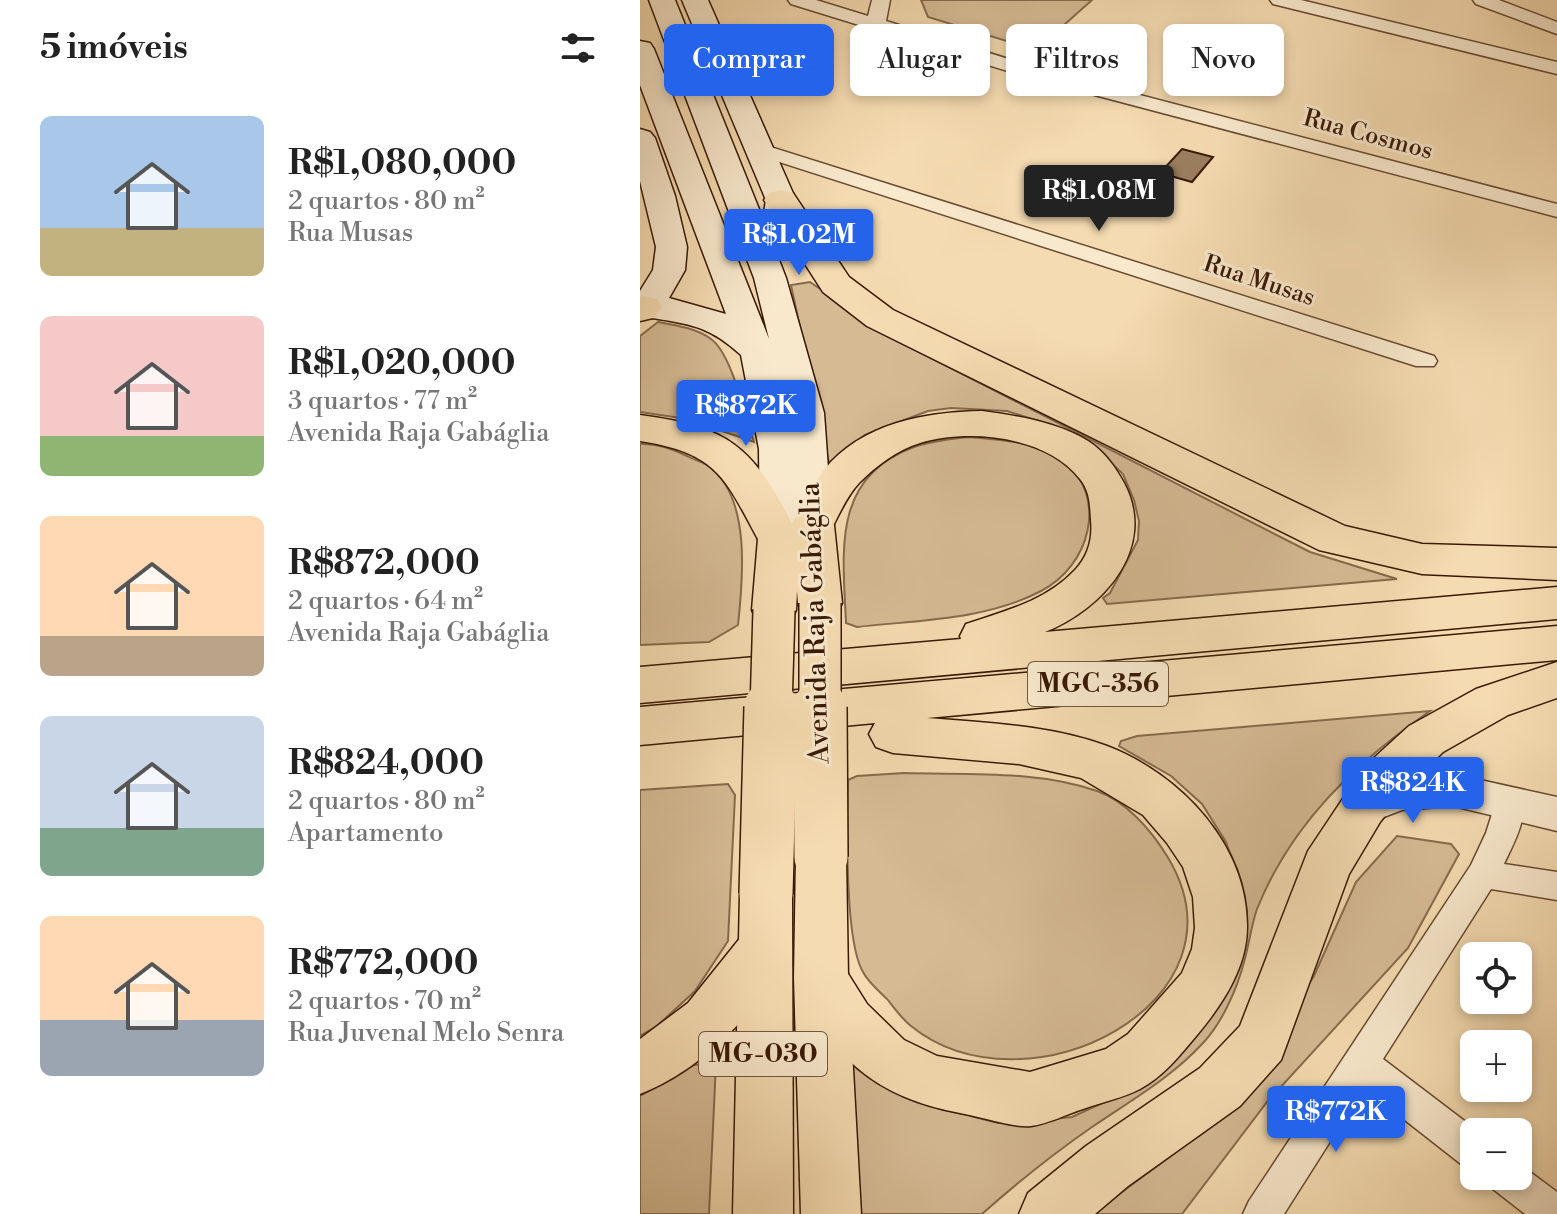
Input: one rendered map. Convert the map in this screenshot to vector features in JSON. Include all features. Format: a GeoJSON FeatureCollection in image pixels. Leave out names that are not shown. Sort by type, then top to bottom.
{"type":"FeatureCollection","features":[{"type":"Feature","properties":{"kind":"highway"},"geometry":{"type":"LineString","coordinates":[[781,200],[836,284],[880,318],[1334,539],[1422,559],[1557,564]]}},
{"type":"Feature","properties":{"kind":"highway"},"geometry":{"type":"LineString","coordinates":[[640,428],[691,438],[723,452],[796,532],[841,476],[865,456],[888,441],[923,429],[996,425],[1026,430],[1075,451],[1094,469],[1108,490],[1114,515],[1112,545],[1101,571],[1074,597],[1039,616],[982,636]]}},
{"type":"Feature","properties":{"kind":"highway","name":"Avenida Raja Gabáglia"},"geometry":{"type":"LineString","coordinates":[[796,532],[820,603],[821,978],[831,1214]]}},
{"type":"Feature","properties":{"kind":"highway","name":"Avenida Raja Gabáglia"},"geometry":{"type":"LineString","coordinates":[[763,1214],[764,949],[774,610],[796,532]]}},
{"type":"Feature","properties":{"kind":"highway","name":"MGC-356"},"geometry":{"type":"LineString","coordinates":[[640,662],[982,636],[1557,585]]}},
{"type":"Feature","properties":{"kind":"highway","name":"MGC-356"},"geometry":{"type":"LineString","coordinates":[[640,685],[1557,603]]}},
{"type":"Feature","properties":{"kind":"highway","name":"MGC-356"},"geometry":{"type":"LineString","coordinates":[[641,747],[1557,643]]}},
{"type":"Feature","properties":{"kind":"highway","name":"MGC-356"},"geometry":{"type":"LineString","coordinates":[[641,747],[893,734],[1557,671]]}},
{"type":"Feature","properties":{"kind":"highway"},"geometry":{"type":"LineString","coordinates":[[1049,1214],[1107,1166],[1220,1087],[1262,1042],[1326,866],[1363,808],[1392,771],[1426,739],[1492,702],[1557,680]]}},
{"type":"Feature","properties":{"kind":"highway"},"geometry":{"type":"LineString","coordinates":[[821,978],[848,1022],[884,1058],[931,1081],[1030,1099],[1121,1070],[1148,1052],[1203,988],[1218,949],[1221,928],[1219,897],[1206,859],[1185,828],[1160,801],[1093,761],[1019,745],[893,734]]}},
{"type":"Feature","properties":{"kind":"highway"},"geometry":{"type":"LineString","coordinates":[[640,1068],[665,1054],[707,1021],[764,949]]}},
{"type":"Feature","properties":{"kind":"main road","name":"Avenida Raja Gabáglia"},"geometry":{"type":"LineString","coordinates":[[662,0],[770,278],[806,413],[796,532]]}},
{"type":"Feature","properties":{"kind":"main road"},"geometry":{"type":"LineString","coordinates":[[695,0],[781,200],[770,278]]}},
{"type":"Feature","properties":{"kind":"main road","name":"Avenida Raja Gabáglia"},"geometry":{"type":"LineString","coordinates":[[640,49],[757,351],[796,532]]}},
{"type":"Feature","properties":{"kind":"main road"},"geometry":{"type":"LineString","coordinates":[[640,138],[674,243],[672,261],[646,298],[724,324],[757,351]]}},
{"type":"Feature","properties":{"kind":"main road"},"geometry":{"type":"LineString","coordinates":[[656,181],[731,280]]}},
{"type":"Feature","properties":{"kind":"street","name":"Rua Cosmos"},"geometry":{"type":"LineString","coordinates":[[797,0],[876,24]]}},
{"type":"Feature","properties":{"kind":"street"},"geometry":{"type":"LineString","coordinates":[[876,24],[881,0]]}},
{"type":"Feature","properties":{"kind":"street"},"geometry":{"type":"LineString","coordinates":[[1279,0],[1557,68]]}},
{"type":"Feature","properties":{"kind":"street"},"geometry":{"type":"LineString","coordinates":[[1482,0],[1557,28]]}},
{"type":"Feature","properties":{"kind":"street","name":"Rua Cosmos"},"geometry":{"type":"LineString","coordinates":[[990,59],[1557,211]]}},
{"type":"Feature","properties":{"kind":"street","name":"Rua Musas"},"geometry":{"type":"LineString","coordinates":[[758,149],[1425,361]]}},
{"type":"Feature","properties":{"kind":"street"},"geometry":{"type":"LineString","coordinates":[[1426,739],[1427,755],[1436,772],[1453,790]]}},
{"type":"Feature","properties":{"kind":"street"},"geometry":{"type":"LineString","coordinates":[[1363,808],[1400,794],[1453,790],[1557,814]]}},
{"type":"Feature","properties":{"kind":"street"},"geometry":{"type":"LineString","coordinates":[[1262,1214],[1483,874],[1502,833],[1509,804]]}},
{"type":"Feature","properties":{"kind":"street"},"geometry":{"type":"LineString","coordinates":[[1483,874],[1557,886]]}},
{"type":"Feature","properties":{"kind":"street"},"geometry":{"type":"LineString","coordinates":[[1359,1062],[1460,1140]]}},
{"type":"Feature","properties":{"kind":"street"},"geometry":{"type":"LineString","coordinates":[[1524,1190],[1555,1214]]}},
{"type":"Feature","properties":{"kind":"shaded area"},"geometry":{"type":"Polygon","coordinates":[[[921,0],[1092,0],[1065,24],[1006,24],[1006,41],[990,36],[990,24],[951,24],[928,17],[921,0]]]}},
{"type":"Feature","properties":{"kind":"shaded area"},"geometry":{"type":"Polygon","coordinates":[[[810,282],[892,338],[1310,552],[1397,579],[1107,604],[1103,598],[1110,593],[1138,540],[1139,521],[1134,500],[1123,474],[1105,457],[1060,428],[1007,411],[951,408],[928,411],[865,435],[829,463],[791,285],[810,282]]]}},
{"type":"Feature","properties":{"kind":"shaded area"},"geometry":{"type":"Polygon","coordinates":[[[658,322],[699,332],[719,347],[731,371],[754,442],[687,419],[640,412],[640,336],[658,322]]]}},
{"type":"Feature","properties":{"kind":"shaded area"},"geometry":{"type":"Polygon","coordinates":[[[969,437],[1018,442],[1043,449],[1063,460],[1077,475],[1086,493],[1088,530],[1072,565],[1058,580],[1041,591],[998,608],[928,620],[857,627],[846,623],[844,544],[855,497],[868,477],[887,460],[914,447],[969,437]]]}},
{"type":"Feature","properties":{"kind":"shaded area"},"geometry":{"type":"Polygon","coordinates":[[[640,444],[665,447],[708,465],[723,481],[732,499],[741,541],[742,585],[738,625],[709,642],[640,645],[640,444]]]}},
{"type":"Feature","properties":{"kind":"shaded area"},"geometry":{"type":"Polygon","coordinates":[[[1430,711],[1377,752],[1328,797],[1288,849],[1257,909],[1241,972],[1228,1005],[1210,1035],[1191,1056],[1063,1147],[982,1214],[854,1214],[845,1074],[858,1060],[936,1107],[998,1123],[1072,1117],[1107,1101],[1166,1065],[1199,1032],[1220,1000],[1239,880],[1226,842],[1202,804],[1171,776],[1119,746],[1121,741],[1137,736],[1430,711]]]}},
{"type":"Feature","properties":{"kind":"shaded area"},"geometry":{"type":"Polygon","coordinates":[[[904,773],[1002,775],[1050,780],[1097,791],[1128,809],[1167,856],[1187,909],[1181,957],[1156,998],[1116,1031],[1066,1052],[1012,1059],[959,1051],[911,1026],[868,979],[857,956],[852,934],[847,850],[848,780],[857,776],[904,773]]]}},
{"type":"Feature","properties":{"kind":"shaded area"},"geometry":{"type":"Polygon","coordinates":[[[728,784],[735,795],[728,941],[695,991],[657,1026],[640,1036],[640,790],[728,784]]]}},
{"type":"Feature","properties":{"kind":"shaded area"},"geometry":{"type":"Polygon","coordinates":[[[1397,836],[1451,844],[1459,854],[1408,948],[1267,1102],[1182,1214],[1092,1214],[1172,1155],[1235,1101],[1314,976],[1356,882],[1397,836]]]}},
{"type":"Feature","properties":{"kind":"shaded area"},"geometry":{"type":"Polygon","coordinates":[[[716,1063],[709,1214],[640,1214],[640,1096],[694,1065],[716,1063]]]}},
{"type":"Feature","properties":{"kind":"building"},"geometry":{"type":"Polygon","coordinates":[[[1182,149],[1213,157],[1192,182],[1160,173],[1182,149]]]}}]}
